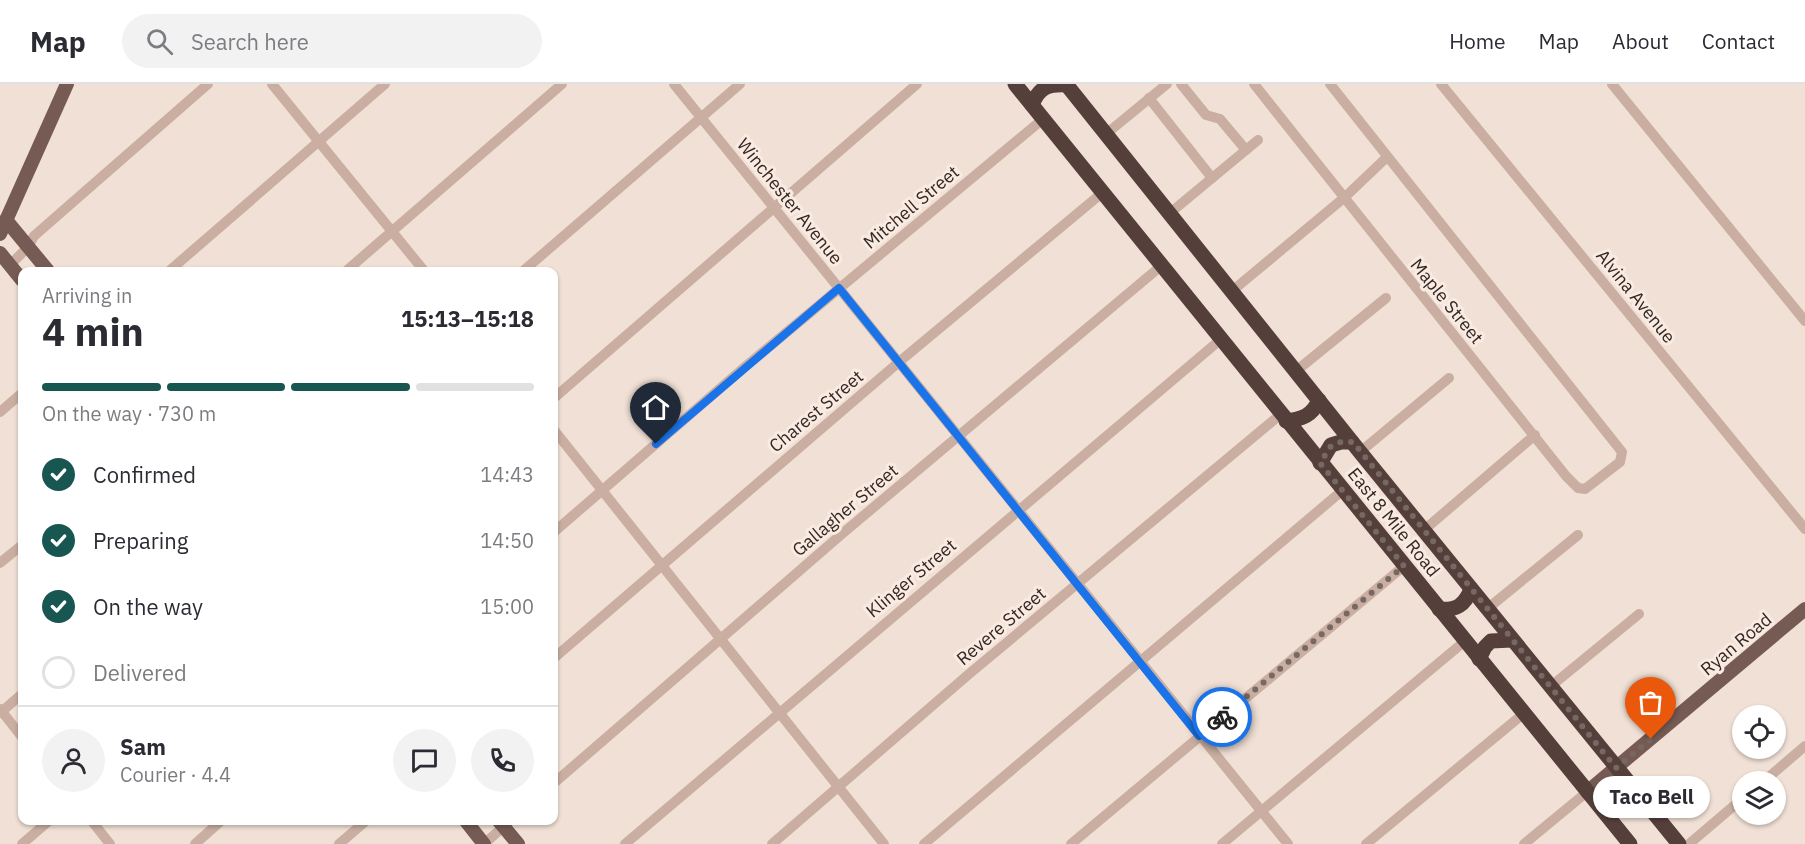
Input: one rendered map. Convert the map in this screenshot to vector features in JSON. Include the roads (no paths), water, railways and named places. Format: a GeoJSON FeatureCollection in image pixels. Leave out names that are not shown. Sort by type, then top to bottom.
{"type":"FeatureCollection","features":[{"type":"Feature","properties":{"kind":"highway","name":"East 8 Mile Road"},"geometry":{"type":"LineString","coordinates":[[1015,84],[1630,844]]}},
{"type":"Feature","properties":{"kind":"highway","name":"East 8 Mile Road"},"geometry":{"type":"LineString","coordinates":[[1066,85],[1318,400],[1679,844]]}},
{"type":"Feature","properties":{"kind":"highway"},"geometry":{"type":"LineString","coordinates":[[1032,105],[1037,93],[1045,86],[1066,85]]}},
{"type":"Feature","properties":{"kind":"highway"},"geometry":{"type":"LineString","coordinates":[[1283,417],[1299,420],[1309,415],[1318,400]]}},
{"type":"Feature","properties":{"kind":"highway"},"geometry":{"type":"LineString","coordinates":[[1320,463],[1331,446],[1341,442],[1356,447]]}},
{"type":"Feature","properties":{"kind":"highway"},"geometry":{"type":"LineString","coordinates":[[1439,609],[1459,607],[1466,601],[1471,589]]}},
{"type":"Feature","properties":{"kind":"highway"},"geometry":{"type":"LineString","coordinates":[[1479,659],[1491,641],[1512,640]]}},
{"type":"Feature","properties":{"kind":"main road"},"geometry":{"type":"LineString","coordinates":[[0,234],[3,216],[67,84]]}},
{"type":"Feature","properties":{"kind":"main road"},"geometry":{"type":"LineString","coordinates":[[3,216],[45,267]]}},
{"type":"Feature","properties":{"kind":"main road"},"geometry":{"type":"LineString","coordinates":[[0,253],[18,275]]}},
{"type":"Feature","properties":{"kind":"main road","name":"Ryan Road"},"geometry":{"type":"LineString","coordinates":[[1587,792],[1805,609]]}},
{"type":"Feature","properties":{"kind":"main road"},"geometry":{"type":"LineString","coordinates":[[469,825],[484,844]]}},
{"type":"Feature","properties":{"kind":"main road"},"geometry":{"type":"LineString","coordinates":[[505,825],[518,844]]}},
{"type":"Feature","properties":{"kind":"street"},"geometry":{"type":"LineString","coordinates":[[10,265],[28,247],[35,234],[208,84]]}},
{"type":"Feature","properties":{"kind":"street"},"geometry":{"type":"LineString","coordinates":[[272,84],[421,267]]}},
{"type":"Feature","properties":{"kind":"street"},"geometry":{"type":"LineString","coordinates":[[174,267],[385,84]]}},
{"type":"Feature","properties":{"kind":"street"},"geometry":{"type":"LineString","coordinates":[[351,267],[562,84]]}},
{"type":"Feature","properties":{"kind":"street","name":"Winchester Avenue"},"geometry":{"type":"LineString","coordinates":[[674,84],[1288,844]]}},
{"type":"Feature","properties":{"kind":"street"},"geometry":{"type":"LineString","coordinates":[[528,267],[740,84]]}},
{"type":"Feature","properties":{"kind":"street"},"geometry":{"type":"LineString","coordinates":[[558,395],[917,84]]}},
{"type":"Feature","properties":{"kind":"street"},"geometry":{"type":"LineString","coordinates":[[1106,134],[1167,84]]}},
{"type":"Feature","properties":{"kind":"street"},"geometry":{"type":"LineString","coordinates":[[1181,84],[1206,115],[1220,119],[1246,150]]}},
{"type":"Feature","properties":{"kind":"street","name":"Maple Street"},"geometry":{"type":"LineString","coordinates":[[1254,84],[1566,476],[1581,489],[1585,489],[1620,462],[1622,452],[1387,157]]}},
{"type":"Feature","properties":{"kind":"street"},"geometry":{"type":"LineString","coordinates":[[1233,291],[1346,197],[1387,157],[1330,84]]}},
{"type":"Feature","properties":{"kind":"street","name":"Alvina Avenue"},"geometry":{"type":"LineString","coordinates":[[1441,84],[1805,529]]}},
{"type":"Feature","properties":{"kind":"street"},"geometry":{"type":"LineString","coordinates":[[1612,84],[1805,321]]}},
{"type":"Feature","properties":{"kind":"street"},"geometry":{"type":"LineString","coordinates":[[1149,98],[1212,178]]}},
{"type":"Feature","properties":{"kind":"street","name":"Mitchell Street"},"geometry":{"type":"LineString","coordinates":[[558,528],[839,288],[1043,119]]}},
{"type":"Feature","properties":{"kind":"street"},"geometry":{"type":"LineString","coordinates":[[1170,213],[1258,140]]}},
{"type":"Feature","properties":{"kind":"street","name":"Charest Street"},"geometry":{"type":"LineString","coordinates":[[558,655],[899,362],[1102,193]]}},
{"type":"Feature","properties":{"kind":"street","name":"Gallagher Street"},"geometry":{"type":"LineString","coordinates":[[558,780],[958,436],[1161,266]]}},
{"type":"Feature","properties":{"kind":"street"},"geometry":{"type":"LineString","coordinates":[[1296,371],[1386,298]]}},
{"type":"Feature","properties":{"kind":"street","name":"Klinger Street"},"geometry":{"type":"LineString","coordinates":[[625,844],[1220,339]]}},
{"type":"Feature","properties":{"kind":"street"},"geometry":{"type":"LineString","coordinates":[[1356,447],[1449,378]]}},
{"type":"Feature","properties":{"kind":"street"},"geometry":{"type":"LineString","coordinates":[[0,412],[18,396]]}},
{"type":"Feature","properties":{"kind":"street","name":"Revere Street"},"geometry":{"type":"LineString","coordinates":[[772,844],[1077,583],[1283,417]]}},
{"type":"Feature","properties":{"kind":"street"},"geometry":{"type":"LineString","coordinates":[[558,435],[884,844]]}},
{"type":"Feature","properties":{"kind":"street"},"geometry":{"type":"LineString","coordinates":[[1424,530],[1535,435]]}},
{"type":"Feature","properties":{"kind":"street"},"geometry":{"type":"LineString","coordinates":[[924,844],[1342,490]]}},
{"type":"Feature","properties":{"kind":"street"},"geometry":{"type":"LineString","coordinates":[[1487,609],[1578,534]]}},
{"type":"Feature","properties":{"kind":"street"},"geometry":{"type":"LineString","coordinates":[[0,563],[18,548]]}},
{"type":"Feature","properties":{"kind":"street"},"geometry":{"type":"LineString","coordinates":[[1071,844],[1404,566]]}},
{"type":"Feature","properties":{"kind":"street"},"geometry":{"type":"LineString","coordinates":[[1550,687],[1639,614]]}},
{"type":"Feature","properties":{"kind":"street"},"geometry":{"type":"LineString","coordinates":[[1222,844],[1465,642]]}},
{"type":"Feature","properties":{"kind":"street"},"geometry":{"type":"LineString","coordinates":[[18,697],[1,711],[18,732]]}},
{"type":"Feature","properties":{"kind":"street"},"geometry":{"type":"LineString","coordinates":[[1366,844],[1523,714]]}},
{"type":"Feature","properties":{"kind":"street"},"geometry":{"type":"LineString","coordinates":[[1776,771],[1805,746]]}},
{"type":"Feature","properties":{"kind":"street","name":"Ryan Road"},"geometry":{"type":"LineString","coordinates":[[1524,844],[1587,792]]}},
{"type":"Feature","properties":{"kind":"street"},"geometry":{"type":"LineString","coordinates":[[1689,844],[1732,807]]}},
{"type":"Feature","properties":{"kind":"street"},"geometry":{"type":"LineString","coordinates":[[22,844],[44,825]]}},
{"type":"Feature","properties":{"kind":"street"},"geometry":{"type":"LineString","coordinates":[[95,825],[110,844]]}},
{"type":"Feature","properties":{"kind":"street"},"geometry":{"type":"LineString","coordinates":[[195,844],[216,825]]}},
{"type":"Feature","properties":{"kind":"street"},"geometry":{"type":"LineString","coordinates":[[339,844],[361,825]]}},
{"type":"Feature","properties":{"kind":"street"},"geometry":{"type":"LineString","coordinates":[[484,844],[502,825]]}},
{"type":"Feature","properties":{"kind":"place","name":"Taco Bell"},"geometry":{"type":"Point","coordinates":[1651,739]}}]}
